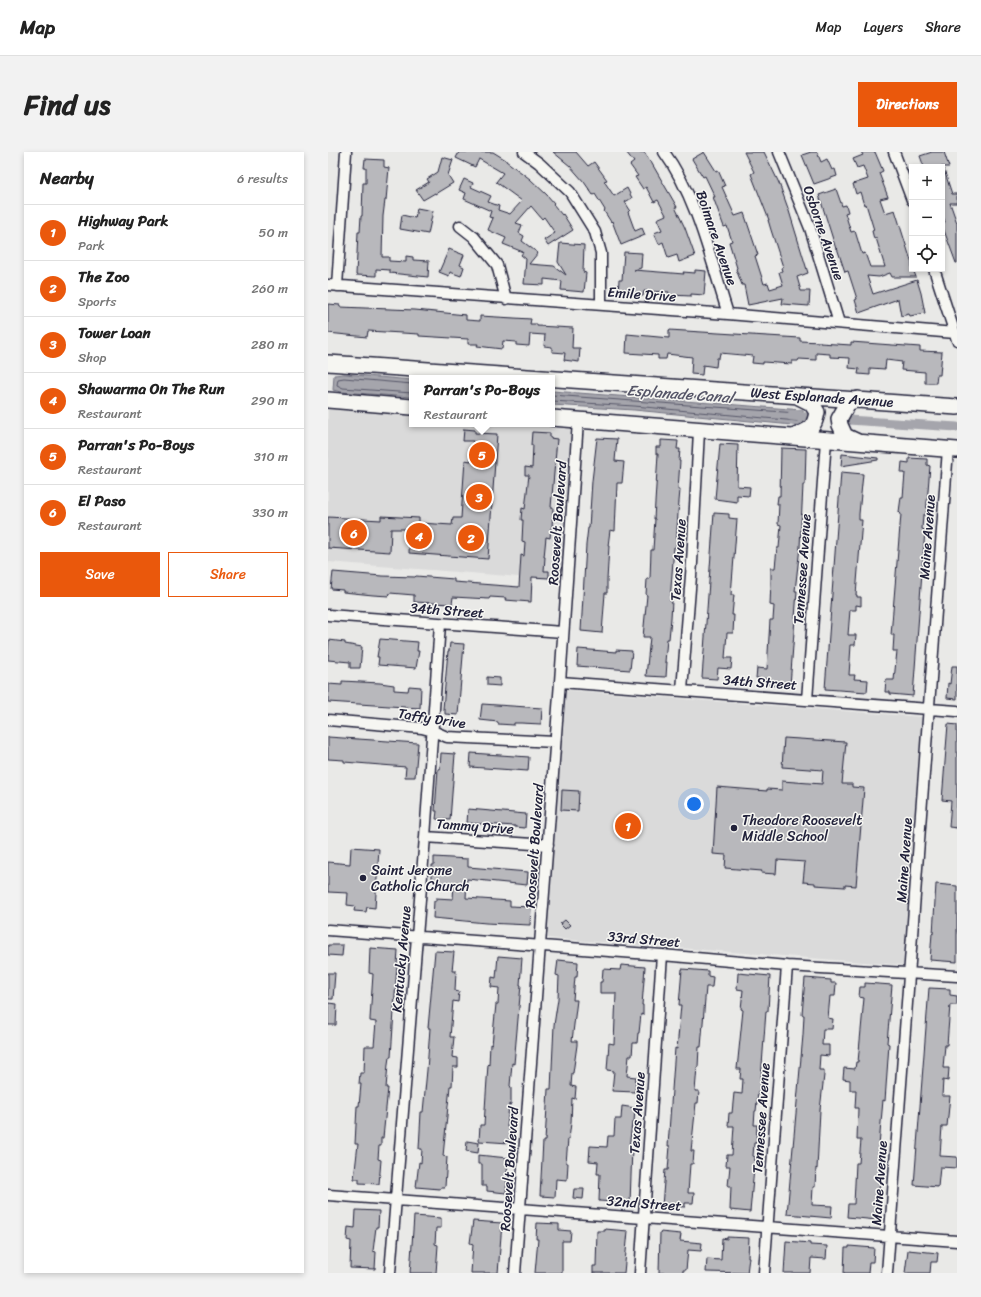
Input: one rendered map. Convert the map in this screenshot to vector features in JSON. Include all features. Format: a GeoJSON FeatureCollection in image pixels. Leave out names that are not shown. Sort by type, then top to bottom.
{"type":"FeatureCollection","features":[{"type":"Feature","properties":{"kind":"main road","name":"West Esplanade Avenue"},"geometry":{"type":"LineString","coordinates":[[328,363],[503,375]]}},
{"type":"Feature","properties":{"kind":"main road","name":"West Esplanade Avenue"},"geometry":{"type":"LineString","coordinates":[[555,379],[957,407]]}},
{"type":"Feature","properties":{"kind":"main road"},"geometry":{"type":"LineString","coordinates":[[792,438],[808,431],[815,423],[817,412],[811,403],[795,395]]}},
{"type":"Feature","properties":{"kind":"main road"},"geometry":{"type":"LineString","coordinates":[[858,399],[848,403],[839,419],[845,436],[859,442]]}},
{"type":"Feature","properties":{"kind":"main road"},"geometry":{"type":"LineString","coordinates":[[328,400],[409,407]]}},
{"type":"Feature","properties":{"kind":"main road"},"geometry":{"type":"LineString","coordinates":[[555,418],[699,431],[952,449]]}},
{"type":"Feature","properties":{"kind":"street"},"geometry":{"type":"LineString","coordinates":[[333,286],[346,152]]}},
{"type":"Feature","properties":{"kind":"street"},"geometry":{"type":"LineString","coordinates":[[524,152],[539,163],[570,192],[595,232],[600,253],[601,305]]}},
{"type":"Feature","properties":{"kind":"street","name":"Boimare Avenue"},"geometry":{"type":"LineString","coordinates":[[664,152],[694,205],[728,314]]}},
{"type":"Feature","properties":{"kind":"street","name":"Osborne Avenue"},"geometry":{"type":"LineString","coordinates":[[779,152],[810,228],[839,323]]}},
{"type":"Feature","properties":{"kind":"street"},"geometry":{"type":"LineString","coordinates":[[894,152],[909,192]]}},
{"type":"Feature","properties":{"kind":"street"},"geometry":{"type":"LineString","coordinates":[[460,226],[474,237],[497,265],[506,299]]}},
{"type":"Feature","properties":{"kind":"street"},"geometry":{"type":"LineString","coordinates":[[935,272],[956,336]]}},
{"type":"Feature","properties":{"kind":"street","name":"Emile Drive"},"geometry":{"type":"LineString","coordinates":[[333,286],[728,314],[839,323],[956,336]]}},
{"type":"Feature","properties":{"kind":"street","name":"Roosevelt Boulevard"},"geometry":{"type":"LineString","coordinates":[[515,1273],[556,742],[578,421]]}},
{"type":"Feature","properties":{"kind":"street","name":"Texas Avenue"},"geometry":{"type":"LineString","coordinates":[[682,690],[692,563],[699,431]]}},
{"type":"Feature","properties":{"kind":"street","name":"Tennessee Avenue"},"geometry":{"type":"LineString","coordinates":[[807,700],[826,440]]}},
{"type":"Feature","properties":{"kind":"street","name":"Maine Avenue"},"geometry":{"type":"LineString","coordinates":[[886,1273],[910,973],[928,709],[952,449]]}},
{"type":"Feature","properties":{"kind":"street","name":"34th Street"},"geometry":{"type":"LineString","coordinates":[[328,615],[563,632]]}},
{"type":"Feature","properties":{"kind":"street","name":"Kentucky Avenue"},"geometry":{"type":"LineString","coordinates":[[390,1273],[418,936],[440,624]]}},
{"type":"Feature","properties":{"kind":"street","name":"34th Street"},"geometry":{"type":"LineString","coordinates":[[560,682],[682,690],[957,712]]}},
{"type":"Feature","properties":{"kind":"street","name":"Taffy Drive"},"geometry":{"type":"LineString","coordinates":[[328,720],[422,728],[433,730],[447,737],[556,742]]}},
{"type":"Feature","properties":{"kind":"street","name":"Tammy Drive"},"geometry":{"type":"LineString","coordinates":[[425,837],[548,845]]}},
{"type":"Feature","properties":{"kind":"street","name":"33rd Street"},"geometry":{"type":"LineString","coordinates":[[328,930],[540,945],[787,966],[957,976]]}},
{"type":"Feature","properties":{"kind":"street","name":"Texas Avenue"},"geometry":{"type":"LineString","coordinates":[[640,1273],[662,955]]}},
{"type":"Feature","properties":{"kind":"street","name":"Tennessee Avenue"},"geometry":{"type":"LineString","coordinates":[[764,1273],[787,966]]}},
{"type":"Feature","properties":{"kind":"street","name":"32nd Street"},"geometry":{"type":"LineString","coordinates":[[328,1195],[957,1241]]}},
{"type":"Feature","properties":{"kind":"shaded area"},"geometry":{"type":"Polygon","coordinates":[[[328,409],[409,415],[409,427],[555,427],[555,425],[583,427],[571,581],[328,562],[328,409]]]}},
{"type":"Feature","properties":{"kind":"shaded area","name":"Theodore Roosevelt Middle School"},"geometry":{"type":"Polygon","coordinates":[[[565,690],[922,717],[903,965],[546,938],[565,690]]]}},
{"type":"Feature","properties":{"kind":"water"},"geometry":{"type":"Polygon","coordinates":[[[344,374],[409,380],[409,397],[333,390],[334,375],[344,374]]]}},
{"type":"Feature","properties":{"kind":"water"},"geometry":{"type":"Polygon","coordinates":[[[555,391],[803,410],[803,426],[634,410],[555,405],[555,391]]]}},
{"type":"Feature","properties":{"kind":"building"},"geometry":{"type":"Polygon","coordinates":[[[459,152],[493,152],[506,160],[530,179],[547,195],[562,215],[563,214],[573,230],[548,246],[544,240],[555,233],[544,217],[542,219],[531,206],[516,223],[522,225],[519,233],[524,236],[522,241],[538,253],[529,264],[554,266],[566,275],[558,262],[560,243],[584,245],[583,272],[586,273],[584,292],[561,290],[562,281],[544,279],[544,285],[524,284],[526,259],[521,255],[523,252],[503,244],[506,238],[488,230],[493,218],[489,217],[491,211],[464,199],[466,193],[459,190],[464,179],[473,183],[471,187],[491,196],[488,202],[499,206],[498,210],[510,214],[522,201],[496,182],[503,173],[479,159],[475,167],[456,158],[459,152]]]}},
{"type":"Feature","properties":{"kind":"building"},"geometry":{"type":"Polygon","coordinates":[[[553,152],[576,152],[588,166],[594,162],[607,180],[604,181],[614,196],[627,188],[632,198],[625,202],[630,210],[628,212],[635,231],[642,228],[645,235],[621,245],[612,221],[611,222],[604,211],[605,210],[595,194],[593,195],[570,166],[553,152]]]}},
{"type":"Feature","properties":{"kind":"building"},"geometry":{"type":"Polygon","coordinates":[[[626,152],[644,152],[651,162],[677,207],[675,207],[685,228],[695,256],[679,262],[677,255],[668,258],[663,242],[659,244],[654,233],[662,230],[657,219],[666,215],[658,200],[654,202],[646,187],[643,189],[635,177],[638,176],[630,165],[634,162],[626,152]]]}},
{"type":"Feature","properties":{"kind":"building"},"geometry":{"type":"Polygon","coordinates":[[[704,152],[716,171],[718,170],[725,186],[722,187],[735,216],[744,213],[758,255],[755,256],[764,284],[768,283],[770,289],[783,285],[779,272],[782,271],[781,268],[783,267],[769,220],[751,174],[754,172],[744,152],[764,152],[779,183],[808,273],[797,277],[801,291],[810,291],[809,306],[782,304],[783,298],[748,305],[744,285],[742,285],[736,269],[737,268],[729,242],[732,241],[727,226],[724,227],[713,197],[715,197],[705,176],[703,177],[692,159],[704,152]]]}},
{"type":"Feature","properties":{"kind":"building"},"geometry":{"type":"Polygon","coordinates":[[[817,152],[821,162],[827,159],[832,170],[835,169],[837,176],[814,184],[802,155],[817,152]]]}},
{"type":"Feature","properties":{"kind":"building"},"geometry":{"type":"Polygon","coordinates":[[[861,152],[875,152],[883,171],[879,173],[888,197],[880,199],[885,213],[895,210],[909,254],[909,272],[914,272],[916,277],[892,277],[890,273],[879,277],[867,276],[873,294],[917,280],[925,313],[901,316],[898,299],[859,313],[855,300],[857,299],[848,271],[845,272],[837,248],[836,249],[819,195],[836,189],[842,206],[846,205],[848,212],[845,213],[851,232],[855,231],[862,254],[865,253],[870,267],[885,267],[876,238],[874,239],[872,231],[874,230],[866,204],[864,205],[860,192],[856,194],[853,184],[868,179],[863,166],[857,168],[853,159],[863,155],[861,152]]]}},
{"type":"Feature","properties":{"kind":"building"},"geometry":{"type":"Polygon","coordinates":[[[932,152],[944,152],[949,167],[945,167],[945,164],[923,164],[920,156],[932,152]]]}},
{"type":"Feature","properties":{"kind":"building"},"geometry":{"type":"Polygon","coordinates":[[[442,157],[453,160],[448,175],[453,183],[423,200],[416,190],[429,182],[427,179],[438,172],[442,157]]]}},
{"type":"Feature","properties":{"kind":"building"},"geometry":{"type":"Polygon","coordinates":[[[365,159],[384,160],[384,167],[389,168],[383,216],[382,257],[389,257],[389,261],[406,262],[406,256],[413,257],[413,260],[429,261],[428,277],[390,273],[390,270],[376,269],[376,276],[356,275],[358,232],[360,232],[362,216],[363,183],[366,183],[366,168],[364,168],[365,159]]]}},
{"type":"Feature","properties":{"kind":"building"},"geometry":{"type":"Polygon","coordinates":[[[945,173],[952,194],[957,194],[957,203],[950,203],[957,223],[956,263],[945,233],[945,173]]]}},
{"type":"Feature","properties":{"kind":"building"},"geometry":{"type":"Polygon","coordinates":[[[417,208],[433,211],[428,234],[400,229],[402,215],[415,218],[417,208]]]}},
{"type":"Feature","properties":{"kind":"building"},"geometry":{"type":"Polygon","coordinates":[[[449,249],[464,255],[460,265],[464,267],[461,276],[450,272],[449,276],[439,272],[449,249]]]}},
{"type":"Feature","properties":{"kind":"building"},"geometry":{"type":"Polygon","coordinates":[[[624,252],[642,253],[641,268],[634,270],[684,274],[683,272],[695,273],[695,270],[706,271],[704,295],[669,295],[669,292],[644,291],[643,296],[618,294],[619,280],[622,280],[624,252]]]}},
{"type":"Feature","properties":{"kind":"building"},"geometry":{"type":"Polygon","coordinates":[[[328,304],[340,305],[340,307],[415,310],[466,315],[466,320],[480,321],[480,316],[531,319],[530,324],[537,324],[537,326],[573,328],[572,348],[580,348],[579,362],[564,360],[565,353],[552,352],[552,347],[544,346],[545,335],[530,334],[529,346],[516,345],[516,342],[503,341],[502,349],[477,346],[478,344],[468,344],[468,339],[419,336],[419,334],[368,331],[367,337],[328,333],[328,304]]]}},
{"type":"Feature","properties":{"kind":"building"},"geometry":{"type":"Polygon","coordinates":[[[669,330],[800,338],[800,341],[820,343],[851,345],[851,342],[920,347],[920,351],[942,352],[940,375],[937,375],[936,383],[925,383],[925,372],[901,370],[902,362],[886,360],[885,369],[870,368],[870,375],[858,374],[859,369],[849,368],[850,358],[830,357],[830,354],[816,353],[816,360],[799,359],[798,361],[792,361],[792,364],[763,362],[763,364],[752,363],[753,356],[720,353],[719,358],[717,358],[716,367],[703,365],[702,375],[691,374],[692,357],[667,354],[666,359],[658,359],[658,355],[626,353],[627,334],[669,338],[669,330]]]}},
{"type":"Feature","properties":{"kind":"building"},"geometry":{"type":"Polygon","coordinates":[[[464,429],[475,430],[475,433],[497,434],[488,559],[409,553],[410,531],[405,531],[405,529],[391,529],[390,552],[328,548],[328,517],[381,520],[381,516],[419,518],[419,523],[452,525],[453,518],[461,518],[465,460],[471,461],[473,441],[463,441],[464,429]]]}},
{"type":"Feature","properties":{"kind":"building"},"geometry":{"type":"Polygon","coordinates":[[[532,432],[550,433],[550,438],[557,439],[551,507],[553,507],[552,528],[550,538],[546,537],[544,557],[544,571],[549,571],[549,578],[532,577],[531,602],[505,600],[506,598],[490,597],[489,599],[453,597],[452,604],[414,602],[414,595],[390,593],[389,596],[373,595],[343,592],[343,590],[331,589],[333,572],[454,579],[454,582],[519,587],[521,555],[524,556],[525,542],[522,541],[522,508],[525,509],[529,475],[525,475],[525,467],[532,468],[532,432]]]}},
{"type":"Feature","properties":{"kind":"building"},"geometry":{"type":"Polygon","coordinates":[[[597,438],[617,439],[615,461],[624,462],[622,483],[617,483],[615,531],[610,530],[608,546],[607,593],[605,593],[602,633],[581,631],[586,545],[589,528],[597,438]]]}},
{"type":"Feature","properties":{"kind":"building"},"geometry":{"type":"Polygon","coordinates":[[[661,440],[678,441],[677,449],[680,449],[678,490],[680,490],[676,548],[674,547],[670,601],[672,601],[671,618],[665,662],[667,662],[666,677],[646,676],[650,637],[643,637],[647,579],[650,579],[651,550],[653,550],[658,454],[656,454],[656,447],[661,447],[661,440]]]}},
{"type":"Feature","properties":{"kind":"building"},"geometry":{"type":"Polygon","coordinates":[[[720,444],[738,445],[737,486],[750,487],[749,496],[737,495],[737,502],[715,499],[720,444]]]}},
{"type":"Feature","properties":{"kind":"building"},"geometry":{"type":"Polygon","coordinates":[[[781,448],[806,449],[805,485],[803,485],[800,547],[795,591],[797,591],[790,686],[768,685],[768,679],[756,678],[757,668],[767,669],[770,620],[773,620],[774,606],[770,605],[771,568],[775,568],[781,525],[778,524],[779,504],[777,504],[778,496],[780,496],[781,448]]]}},
{"type":"Feature","properties":{"kind":"building"},"geometry":{"type":"Polygon","coordinates":[[[842,454],[878,458],[878,460],[841,466],[842,454]]]}},
{"type":"Feature","properties":{"kind":"building"},"geometry":{"type":"Polygon","coordinates":[[[909,458],[927,459],[927,465],[930,466],[926,515],[923,515],[922,529],[925,530],[913,696],[890,694],[890,692],[885,692],[886,680],[894,680],[897,651],[893,651],[894,635],[891,635],[901,514],[899,512],[901,497],[903,497],[905,473],[901,473],[902,462],[909,463],[909,458]]]}},
{"type":"Feature","properties":{"kind":"building"},"geometry":{"type":"Polygon","coordinates":[[[841,472],[863,474],[859,514],[859,520],[862,520],[856,595],[857,597],[861,597],[861,606],[856,605],[856,610],[850,610],[848,635],[856,635],[855,645],[851,645],[849,675],[855,675],[854,679],[868,680],[867,692],[825,689],[841,472]]]}},
{"type":"Feature","properties":{"kind":"building"},"geometry":{"type":"Polygon","coordinates":[[[714,513],[729,514],[729,518],[737,519],[731,595],[734,595],[732,615],[734,615],[733,633],[727,633],[725,658],[732,658],[731,669],[718,668],[717,679],[702,678],[714,513]]]}},
{"type":"Feature","properties":{"kind":"building"},"geometry":{"type":"Polygon","coordinates":[[[380,639],[418,642],[417,651],[419,651],[416,668],[378,665],[379,657],[377,657],[380,639]]]}},
{"type":"Feature","properties":{"kind":"building"},"geometry":{"type":"Polygon","coordinates":[[[329,640],[345,642],[345,644],[362,647],[360,668],[350,668],[350,662],[328,660],[329,640]]]}},
{"type":"Feature","properties":{"kind":"building"},"geometry":{"type":"Polygon","coordinates":[[[450,643],[464,644],[458,715],[445,714],[445,709],[443,709],[450,643]]]}},
{"type":"Feature","properties":{"kind":"building"},"geometry":{"type":"Polygon","coordinates":[[[578,649],[616,652],[616,650],[632,651],[630,670],[577,666],[578,649]]]}},
{"type":"Feature","properties":{"kind":"building"},"geometry":{"type":"Polygon","coordinates":[[[952,666],[957,666],[957,699],[947,698],[948,683],[950,684],[952,666]]]}},
{"type":"Feature","properties":{"kind":"building"},"geometry":{"type":"Polygon","coordinates":[[[487,677],[500,678],[500,686],[487,685],[487,677]]]}},
{"type":"Feature","properties":{"kind":"building"},"geometry":{"type":"Polygon","coordinates":[[[342,681],[394,685],[394,690],[408,691],[409,686],[421,687],[420,708],[328,702],[328,684],[342,685],[342,681]]]}},
{"type":"Feature","properties":{"kind":"building"},"geometry":{"type":"Polygon","coordinates":[[[482,704],[542,708],[541,724],[498,724],[498,722],[480,720],[482,704]]]}},
{"type":"Feature","properties":{"kind":"building"},"geometry":{"type":"Polygon","coordinates":[[[948,724],[957,725],[957,828],[949,827],[951,801],[942,800],[948,724]]]}},
{"type":"Feature","properties":{"kind":"building"},"geometry":{"type":"Polygon","coordinates":[[[328,737],[418,743],[415,777],[405,777],[406,767],[344,762],[344,760],[328,759],[328,737]]]}},
{"type":"Feature","properties":{"kind":"building"},"geometry":{"type":"Polygon","coordinates":[[[784,738],[846,742],[842,784],[852,784],[852,787],[864,788],[856,886],[845,885],[845,887],[815,885],[815,883],[803,882],[805,862],[777,860],[776,874],[761,873],[762,871],[725,868],[726,855],[713,854],[717,787],[767,791],[767,789],[782,790],[782,781],[822,784],[823,770],[782,767],[784,738]]]}},
{"type":"Feature","properties":{"kind":"building"},"geometry":{"type":"Polygon","coordinates":[[[441,753],[455,754],[450,820],[436,819],[437,811],[435,811],[438,769],[440,769],[441,753]]]}},
{"type":"Feature","properties":{"kind":"building"},"geometry":{"type":"Polygon","coordinates":[[[471,753],[529,757],[528,771],[470,767],[471,753]]]}},
{"type":"Feature","properties":{"kind":"building"},"geometry":{"type":"Polygon","coordinates":[[[562,790],[579,791],[578,811],[561,810],[562,790]]]}},
{"type":"Feature","properties":{"kind":"building"},"geometry":{"type":"Polygon","coordinates":[[[468,809],[526,814],[525,828],[467,823],[468,809]]]}},
{"type":"Feature","properties":{"kind":"building","name":"Saint Jerome Catholic Church"},"geometry":{"type":"Polygon","coordinates":[[[351,847],[379,849],[375,908],[367,907],[366,912],[354,911],[355,906],[347,905],[348,893],[328,892],[328,862],[350,864],[351,847]]]}},
{"type":"Feature","properties":{"kind":"building"},"geometry":{"type":"Polygon","coordinates":[[[434,857],[468,859],[468,867],[528,872],[527,885],[467,879],[466,898],[510,901],[510,906],[531,907],[530,925],[433,918],[434,901],[436,901],[436,898],[453,899],[454,884],[432,882],[432,865],[434,865],[434,857]]]}},
{"type":"Feature","properties":{"kind":"building"},"geometry":{"type":"Polygon","coordinates":[[[936,884],[957,886],[957,962],[930,960],[936,884]]]}},
{"type":"Feature","properties":{"kind":"building"},"geometry":{"type":"Polygon","coordinates":[[[565,920],[570,925],[565,929],[560,924],[565,920]]]}},
{"type":"Feature","properties":{"kind":"building"},"geometry":{"type":"Polygon","coordinates":[[[328,945],[343,945],[342,956],[328,955],[328,945]]]}},
{"type":"Feature","properties":{"kind":"building"},"geometry":{"type":"Polygon","coordinates":[[[370,948],[398,950],[391,1057],[389,1057],[386,1088],[388,1088],[383,1138],[381,1138],[381,1146],[379,1146],[378,1159],[381,1160],[379,1184],[359,1183],[359,1179],[354,1179],[358,1144],[355,1144],[357,1106],[359,1106],[361,1084],[359,1084],[360,1073],[364,1073],[365,1046],[374,1046],[376,1022],[370,1021],[373,974],[369,973],[370,948]]]}},
{"type":"Feature","properties":{"kind":"building"},"geometry":{"type":"Polygon","coordinates":[[[435,951],[454,952],[452,971],[456,971],[455,991],[459,992],[458,1002],[453,1001],[450,1037],[454,1037],[452,1057],[458,1058],[458,1067],[453,1067],[452,1086],[450,1086],[443,1156],[447,1157],[445,1187],[441,1187],[440,1189],[416,1187],[419,1162],[421,1163],[422,1149],[419,1149],[421,1112],[423,1112],[427,1070],[430,1028],[428,1028],[435,951]]]}},
{"type":"Feature","properties":{"kind":"building"},"geometry":{"type":"Polygon","coordinates":[[[498,956],[522,958],[514,1064],[512,1063],[510,1086],[511,1105],[509,1104],[507,1127],[510,1127],[509,1143],[479,1141],[480,1125],[484,1125],[490,1044],[492,1045],[496,1004],[498,1004],[499,988],[491,987],[492,977],[496,978],[498,956]]]}},
{"type":"Feature","properties":{"kind":"building"},"geometry":{"type":"Polygon","coordinates":[[[558,960],[578,962],[573,1000],[577,1000],[572,1041],[577,1041],[577,1045],[571,1086],[576,1087],[575,1099],[572,1098],[571,1123],[568,1139],[566,1163],[568,1163],[567,1180],[556,1179],[555,1197],[540,1196],[543,1141],[545,1141],[548,1089],[551,1089],[554,1025],[558,999],[559,976],[556,975],[558,960]]]}},
{"type":"Feature","properties":{"kind":"building"},"geometry":{"type":"Polygon","coordinates":[[[621,965],[645,967],[642,1005],[643,1015],[641,1014],[637,1043],[633,1043],[632,1056],[629,1056],[627,1076],[636,1077],[635,1092],[612,1091],[614,1071],[607,1070],[609,1043],[614,1044],[616,993],[600,993],[600,982],[602,982],[603,969],[620,970],[621,965]]]}},
{"type":"Feature","properties":{"kind":"building"},"geometry":{"type":"Polygon","coordinates":[[[682,969],[708,971],[708,976],[713,977],[712,987],[706,987],[701,1047],[699,1047],[697,1067],[695,1091],[699,1091],[698,1103],[696,1103],[691,1151],[694,1151],[693,1164],[690,1164],[688,1193],[694,1193],[693,1203],[685,1203],[685,1207],[662,1206],[665,1170],[668,1170],[670,1146],[668,1146],[675,1048],[677,1049],[681,1005],[679,1005],[682,969]]]}},
{"type":"Feature","properties":{"kind":"building"},"geometry":{"type":"Polygon","coordinates":[[[328,973],[335,973],[333,999],[328,999],[328,973]]]}},
{"type":"Feature","properties":{"kind":"building"},"geometry":{"type":"Polygon","coordinates":[[[738,973],[770,976],[760,1092],[758,1092],[755,1111],[754,1125],[757,1125],[756,1143],[754,1143],[753,1156],[755,1157],[750,1212],[730,1210],[731,1186],[728,1186],[730,1166],[726,1166],[727,1155],[732,1155],[734,1126],[728,1126],[729,1113],[732,1113],[734,1093],[742,1094],[743,1079],[740,1079],[741,1069],[737,1069],[743,1010],[741,1009],[743,990],[737,989],[738,973]]]}},
{"type":"Feature","properties":{"kind":"building"},"geometry":{"type":"Polygon","coordinates":[[[805,978],[831,980],[831,983],[836,983],[835,996],[830,996],[828,1018],[833,1019],[832,1029],[823,1029],[822,1045],[829,1045],[829,1056],[820,1055],[819,1070],[824,1070],[824,1075],[820,1110],[817,1169],[816,1168],[815,1187],[813,1187],[812,1205],[832,1206],[831,1218],[787,1214],[803,1035],[804,1015],[802,1015],[805,978]]]}},
{"type":"Feature","properties":{"kind":"building"},"geometry":{"type":"Polygon","coordinates":[[[865,983],[892,985],[887,1043],[889,1044],[885,1101],[883,1100],[879,1145],[880,1149],[882,1149],[877,1220],[847,1217],[848,1204],[854,1204],[856,1163],[859,1163],[861,1140],[857,1140],[858,1108],[855,1108],[856,1090],[850,1090],[850,1080],[843,1079],[844,1068],[855,1069],[856,1062],[858,1062],[864,998],[859,997],[860,987],[865,987],[865,983]]]}},
{"type":"Feature","properties":{"kind":"building"},"geometry":{"type":"Polygon","coordinates":[[[929,988],[950,989],[950,995],[957,996],[957,1005],[950,1005],[947,1045],[945,1045],[943,1068],[949,1068],[948,1081],[943,1080],[942,1096],[950,1096],[947,1126],[942,1126],[940,1156],[957,1157],[957,1168],[940,1167],[938,1187],[914,1185],[929,988]]]}},
{"type":"Feature","properties":{"kind":"building"},"geometry":{"type":"Polygon","coordinates":[[[328,1003],[337,1004],[336,1025],[328,1025],[328,1003]]]}},
{"type":"Feature","properties":{"kind":"building"},"geometry":{"type":"Polygon","coordinates":[[[622,1106],[635,1108],[634,1123],[632,1123],[629,1148],[632,1148],[630,1203],[599,1201],[600,1174],[597,1174],[598,1162],[589,1161],[590,1146],[607,1147],[608,1136],[614,1136],[615,1119],[621,1119],[622,1106]]]}},
{"type":"Feature","properties":{"kind":"building"},"geometry":{"type":"Polygon","coordinates":[[[467,1141],[479,1143],[478,1153],[466,1151],[467,1141]]]}},
{"type":"Feature","properties":{"kind":"building"},"geometry":{"type":"Polygon","coordinates":[[[478,1155],[508,1158],[506,1193],[487,1191],[487,1186],[482,1186],[482,1164],[478,1164],[478,1155]]]}},
{"type":"Feature","properties":{"kind":"building"},"geometry":{"type":"Polygon","coordinates":[[[574,1189],[584,1189],[583,1199],[573,1198],[574,1189]]]}},
{"type":"Feature","properties":{"kind":"building"},"geometry":{"type":"Polygon","coordinates":[[[356,1210],[379,1211],[378,1227],[376,1227],[373,1251],[376,1252],[375,1269],[350,1268],[351,1241],[347,1240],[348,1227],[355,1228],[356,1210]]]}},
{"type":"Feature","properties":{"kind":"building"},"geometry":{"type":"Polygon","coordinates":[[[414,1216],[441,1218],[441,1228],[436,1228],[435,1244],[438,1245],[436,1273],[410,1273],[414,1216]]]}},
{"type":"Feature","properties":{"kind":"building"},"geometry":{"type":"Polygon","coordinates":[[[473,1221],[502,1223],[498,1273],[471,1273],[473,1244],[470,1243],[473,1221]]]}},
{"type":"Feature","properties":{"kind":"building"},"geometry":{"type":"Polygon","coordinates":[[[537,1223],[559,1224],[559,1230],[571,1231],[570,1241],[562,1241],[562,1273],[535,1273],[538,1239],[536,1239],[537,1223]]]}},
{"type":"Feature","properties":{"kind":"building"},"geometry":{"type":"Polygon","coordinates":[[[605,1229],[628,1231],[624,1273],[593,1273],[593,1266],[596,1266],[597,1231],[605,1231],[605,1229]]]}},
{"type":"Feature","properties":{"kind":"building"},"geometry":{"type":"Polygon","coordinates":[[[660,1232],[681,1234],[680,1241],[702,1243],[701,1251],[688,1250],[686,1270],[683,1270],[683,1273],[659,1273],[660,1232]]]}},
{"type":"Feature","properties":{"kind":"building"},"geometry":{"type":"Polygon","coordinates":[[[727,1237],[749,1238],[747,1273],[706,1272],[707,1259],[721,1260],[722,1238],[727,1239],[727,1237]]]}},
{"type":"Feature","properties":{"kind":"building"},"geometry":{"type":"Polygon","coordinates":[[[786,1241],[827,1246],[826,1259],[811,1258],[810,1273],[784,1273],[786,1241]]]}},
{"type":"Feature","properties":{"kind":"building"},"geometry":{"type":"Polygon","coordinates":[[[849,1246],[874,1248],[873,1262],[869,1262],[868,1273],[844,1273],[845,1248],[849,1248],[849,1246]]]}},
{"type":"Feature","properties":{"kind":"building"},"geometry":{"type":"Polygon","coordinates":[[[908,1250],[938,1253],[937,1262],[931,1262],[930,1273],[905,1273],[908,1250]]]}},
{"type":"Feature","properties":{"kind":"waterway","name":"Esplanade Canal"},"geometry":{"type":"LineString","coordinates":[[791,416],[806,417]]}},
{"type":"Feature","properties":{"kind":"waterway","name":"Esplanade Canal"},"geometry":{"type":"LineString","coordinates":[[848,420],[957,427]]}},
{"type":"Feature","properties":{"kind":"place","name":"Parran's Po-Boys"},"geometry":{"type":"Point","coordinates":[482,455]}},
{"type":"Feature","properties":{"kind":"place","name":"Tower Loan"},"geometry":{"type":"Point","coordinates":[479,497]}},
{"type":"Feature","properties":{"kind":"place","name":"El Paso"},"geometry":{"type":"Point","coordinates":[354,533]}},
{"type":"Feature","properties":{"kind":"place","name":"Shawarma On The Run"},"geometry":{"type":"Point","coordinates":[419,536]}},
{"type":"Feature","properties":{"kind":"place","name":"The Zoo"},"geometry":{"type":"Point","coordinates":[471,538]}},
{"type":"Feature","properties":{"kind":"place","name":"Highway Park"},"geometry":{"type":"Point","coordinates":[628,826]}},
{"type":"Feature","properties":{"kind":"place","name":"Theodore Roosevelt Middle School"},"geometry":{"type":"Point","coordinates":[734,828]}},
{"type":"Feature","properties":{"kind":"place","name":"Saint Jerome Catholic Church"},"geometry":{"type":"Point","coordinates":[363,878]}}]}
